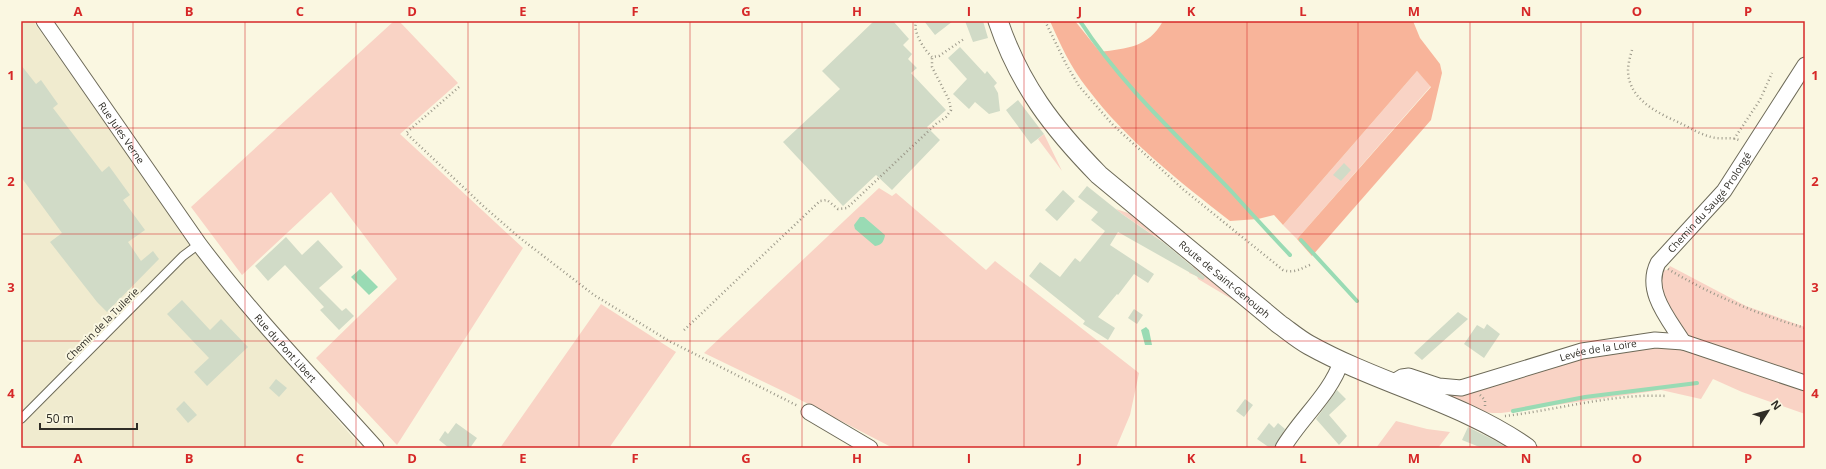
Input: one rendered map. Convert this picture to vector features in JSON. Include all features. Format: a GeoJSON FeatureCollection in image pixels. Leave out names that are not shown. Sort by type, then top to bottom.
{"type":"FeatureCollection","features":[{"type":"Feature","properties":{"kind":"street","name":"Rue Jules Verne"},"geometry":{"type":"LineString","coordinates":[[44,21],[199,244]]}},
{"type":"Feature","properties":{"kind":"street","name":"Route de Saint-Genouph"},"geometry":{"type":"LineString","coordinates":[[998,21],[1016,66],[1041,108],[1068,143],[1099,175],[1279,324],[1307,344],[1341,362],[1394,385],[1482,414],[1527,448]]}},
{"type":"Feature","properties":{"kind":"street","name":"Chemin du Saugé Prolongé"},"geometry":{"type":"LineString","coordinates":[[1683,342],[1655,293],[1652,279],[1658,263],[1720,196],[1805,65]]}},
{"type":"Feature","properties":{"kind":"street","name":"Rue du Pont Libert"},"geometry":{"type":"LineString","coordinates":[[199,244],[226,280],[261,322],[376,448]]}},
{"type":"Feature","properties":{"kind":"street","name":"Levée de la Loire"},"geometry":{"type":"LineString","coordinates":[[1394,385],[1402,376],[1409,376],[1439,386],[1461,388],[1582,351],[1655,340],[1683,342],[1805,383]]}},
{"type":"Feature","properties":{"kind":"street"},"geometry":{"type":"LineString","coordinates":[[1284,448],[1291,436],[1334,378],[1341,362]]}},
{"type":"Feature","properties":{"kind":"street"},"geometry":{"type":"LineString","coordinates":[[808,412],[870,448]]}},
{"type":"Feature","properties":{"kind":"lane","name":"Chemin de la Tuilerie"},"geometry":{"type":"LineString","coordinates":[[21,419],[183,256],[199,244]]}},
{"type":"Feature","properties":{"kind":"path"},"geometry":{"type":"LineString","coordinates":[[684,330],[820,201],[827,200],[838,209],[847,208],[936,124],[950,114],[950,105],[932,67],[932,57],[916,32],[916,21]]}},
{"type":"Feature","properties":{"kind":"path"},"geometry":{"type":"LineString","coordinates":[[1045,21],[1066,64],[1095,106],[1184,190],[1283,270],[1295,272],[1312,264]]}},
{"type":"Feature","properties":{"kind":"path"},"geometry":{"type":"LineString","coordinates":[[932,57],[939,56],[964,39]]}},
{"type":"Feature","properties":{"kind":"path"},"geometry":{"type":"LineString","coordinates":[[1632,50],[1628,65],[1629,79],[1638,96],[1648,106],[1657,113],[1713,138],[1734,138],[1740,140],[1750,150]]}},
{"type":"Feature","properties":{"kind":"path"},"geometry":{"type":"LineString","coordinates":[[1734,138],[1760,100],[1772,73]]}},
{"type":"Feature","properties":{"kind":"path"},"geometry":{"type":"LineString","coordinates":[[459,87],[406,133],[477,200],[541,255],[621,312],[669,341],[808,412]]}},
{"type":"Feature","properties":{"kind":"path"},"geometry":{"type":"LineString","coordinates":[[1658,263],[1693,284],[1742,306],[1805,328]]}},
{"type":"Feature","properties":{"kind":"path"},"geometry":{"type":"LineString","coordinates":[[1476,392],[1485,400],[1482,414],[1629,397],[1666,396]]}},
{"type":"Feature","properties":{"kind":"shaded area"},"geometry":{"type":"Polygon","coordinates":[[[21,21],[33,21],[213,276],[362,448],[21,448],[21,21]]]}},
{"type":"Feature","properties":{"kind":"shaded area"},"geometry":{"type":"Polygon","coordinates":[[[394,21],[399,21],[458,83],[400,134],[523,248],[397,445],[316,358],[397,279],[331,192],[242,275],[191,207],[394,21]]]}},
{"type":"Feature","properties":{"kind":"shaded area"},"geometry":{"type":"Polygon","coordinates":[[[1050,21],[1075,21],[1100,52],[1128,48],[1144,42],[1151,37],[1163,21],[1413,21],[1420,38],[1440,64],[1442,73],[1431,120],[1312,256],[1297,239],[1431,87],[1417,71],[1283,225],[1274,215],[1258,219],[1230,221],[1154,159],[1102,107],[1071,64],[1050,21]]]}},
{"type":"Feature","properties":{"kind":"shaded area"},"geometry":{"type":"Polygon","coordinates":[[[1417,71],[1431,86],[1297,239],[1283,225],[1417,71]]]}},
{"type":"Feature","properties":{"kind":"shaded area"},"geometry":{"type":"Polygon","coordinates":[[[1044,134],[1062,171],[1038,139],[1044,134]]]}},
{"type":"Feature","properties":{"kind":"shaded area"},"geometry":{"type":"Polygon","coordinates":[[[879,188],[892,196],[896,193],[986,270],[995,261],[1139,373],[1130,415],[1116,448],[893,448],[791,395],[704,353],[879,188]]]}},
{"type":"Feature","properties":{"kind":"shaded area"},"geometry":{"type":"Polygon","coordinates":[[[1116,209],[1137,216],[1245,307],[1198,279],[1197,276],[1189,273],[1193,266],[1182,257],[1183,255],[1116,209]]]}},
{"type":"Feature","properties":{"kind":"shaded area"},"geometry":{"type":"Polygon","coordinates":[[[860,217],[864,217],[885,235],[881,244],[875,246],[855,229],[854,225],[860,217]]]}},
{"type":"Feature","properties":{"kind":"shaded area"},"geometry":{"type":"Polygon","coordinates":[[[1670,266],[1746,306],[1805,327],[1805,379],[1688,338],[1661,299],[1661,271],[1667,270],[1670,266]]]}},
{"type":"Feature","properties":{"kind":"shaded area"},"geometry":{"type":"Polygon","coordinates":[[[360,269],[378,287],[369,295],[351,277],[360,269]]]}},
{"type":"Feature","properties":{"kind":"shaded area"},"geometry":{"type":"Polygon","coordinates":[[[601,304],[676,352],[609,448],[500,448],[601,304]]]}},
{"type":"Feature","properties":{"kind":"shaded area"},"geometry":{"type":"Polygon","coordinates":[[[1146,327],[1149,330],[1152,345],[1145,345],[1141,330],[1146,327]]]}},
{"type":"Feature","properties":{"kind":"shaded area"},"geometry":{"type":"Polygon","coordinates":[[[1673,346],[1805,388],[1805,414],[1742,392],[1713,379],[1701,399],[1661,390],[1502,413],[1491,413],[1471,408],[1432,389],[1611,349],[1673,346]]]}},
{"type":"Feature","properties":{"kind":"shaded area"},"geometry":{"type":"Polygon","coordinates":[[[1396,421],[1427,429],[1450,432],[1438,448],[1376,448],[1396,421]]]}},
{"type":"Feature","properties":{"kind":"building"},"geometry":{"type":"Polygon","coordinates":[[[874,21],[893,21],[909,39],[903,45],[912,54],[908,59],[917,68],[911,73],[946,110],[927,127],[940,140],[892,190],[876,175],[843,206],[783,142],[840,89],[822,71],[874,21]]]}},
{"type":"Feature","properties":{"kind":"building"},"geometry":{"type":"Polygon","coordinates":[[[924,21],[953,21],[935,35],[924,21]]]}},
{"type":"Feature","properties":{"kind":"building"},"geometry":{"type":"Polygon","coordinates":[[[965,21],[983,21],[988,38],[973,42],[965,21]]]}},
{"type":"Feature","properties":{"kind":"building"},"geometry":{"type":"Polygon","coordinates":[[[960,47],[985,74],[987,71],[997,83],[994,86],[998,93],[1000,111],[989,114],[975,102],[969,109],[953,94],[967,79],[948,58],[960,47]]]}},
{"type":"Feature","properties":{"kind":"building"},"geometry":{"type":"Polygon","coordinates":[[[21,65],[36,84],[41,80],[58,104],[53,108],[102,172],[109,166],[130,195],[123,200],[145,230],[128,242],[141,261],[153,251],[159,259],[107,312],[97,302],[50,242],[62,233],[21,177],[21,65]]]}},
{"type":"Feature","properties":{"kind":"building"},"geometry":{"type":"Polygon","coordinates":[[[1018,100],[1044,134],[1031,144],[1006,110],[1018,100]]]}},
{"type":"Feature","properties":{"kind":"building"},"geometry":{"type":"Polygon","coordinates":[[[1344,163],[1351,170],[1341,181],[1333,175],[1344,163]]]}},
{"type":"Feature","properties":{"kind":"building"},"geometry":{"type":"Polygon","coordinates":[[[1087,186],[1122,214],[1164,243],[1205,277],[1203,280],[1118,232],[1110,245],[1154,274],[1148,283],[1134,274],[1118,295],[1117,294],[1098,317],[1115,328],[1108,340],[1083,324],[1085,321],[1029,276],[1040,262],[1060,277],[1075,258],[1080,262],[1105,231],[1091,220],[1098,212],[1078,197],[1087,186]]]}},
{"type":"Feature","properties":{"kind":"building"},"geometry":{"type":"Polygon","coordinates":[[[1063,190],[1075,201],[1057,221],[1045,210],[1063,190]]]}},
{"type":"Feature","properties":{"kind":"building"},"geometry":{"type":"Polygon","coordinates":[[[286,237],[302,255],[318,240],[343,267],[319,288],[342,311],[346,308],[354,316],[339,330],[320,310],[324,307],[285,265],[268,281],[255,266],[286,237]]]}},
{"type":"Feature","properties":{"kind":"building"},"geometry":{"type":"Polygon","coordinates":[[[182,300],[210,330],[221,319],[248,347],[207,386],[194,372],[209,358],[167,314],[182,300]]]}},
{"type":"Feature","properties":{"kind":"building"},"geometry":{"type":"Polygon","coordinates":[[[1134,309],[1143,315],[1137,324],[1128,318],[1134,309]]]}},
{"type":"Feature","properties":{"kind":"building"},"geometry":{"type":"Polygon","coordinates":[[[1458,312],[1468,319],[1422,360],[1414,353],[1458,312]]]}},
{"type":"Feature","properties":{"kind":"building"},"geometry":{"type":"Polygon","coordinates":[[[1487,324],[1500,334],[1484,358],[1464,344],[1477,325],[1484,329],[1487,324]]]}},
{"type":"Feature","properties":{"kind":"building"},"geometry":{"type":"Polygon","coordinates":[[[276,379],[287,388],[279,397],[269,388],[276,379]]]}},
{"type":"Feature","properties":{"kind":"building"},"geometry":{"type":"Polygon","coordinates":[[[1337,390],[1346,399],[1329,415],[1347,436],[1339,445],[1316,419],[1337,390]]]}},
{"type":"Feature","properties":{"kind":"building"},"geometry":{"type":"Polygon","coordinates":[[[1245,399],[1253,405],[1244,417],[1236,411],[1245,399]]]}},
{"type":"Feature","properties":{"kind":"building"},"geometry":{"type":"Polygon","coordinates":[[[184,401],[197,415],[188,423],[176,409],[184,401]]]}},
{"type":"Feature","properties":{"kind":"building"},"geometry":{"type":"Polygon","coordinates":[[[456,423],[477,438],[470,448],[449,448],[439,440],[445,431],[448,434],[456,423]]]}},
{"type":"Feature","properties":{"kind":"building"},"geometry":{"type":"Polygon","coordinates":[[[1269,423],[1274,428],[1278,423],[1285,429],[1274,448],[1270,448],[1257,439],[1269,423]]]}},
{"type":"Feature","properties":{"kind":"building"},"geometry":{"type":"Polygon","coordinates":[[[1468,427],[1507,448],[1482,448],[1462,440],[1468,427]]]}},
{"type":"Feature","properties":{"kind":"waterway"},"geometry":{"type":"LineString","coordinates":[[1080,21],[1096,45],[1133,89],[1290,255]]}},
{"type":"Feature","properties":{"kind":"waterway"},"geometry":{"type":"LineString","coordinates":[[1301,240],[1357,301]]}},
{"type":"Feature","properties":{"kind":"waterway"},"geometry":{"type":"LineString","coordinates":[[1513,411],[1585,397],[1697,383]]}}]}
